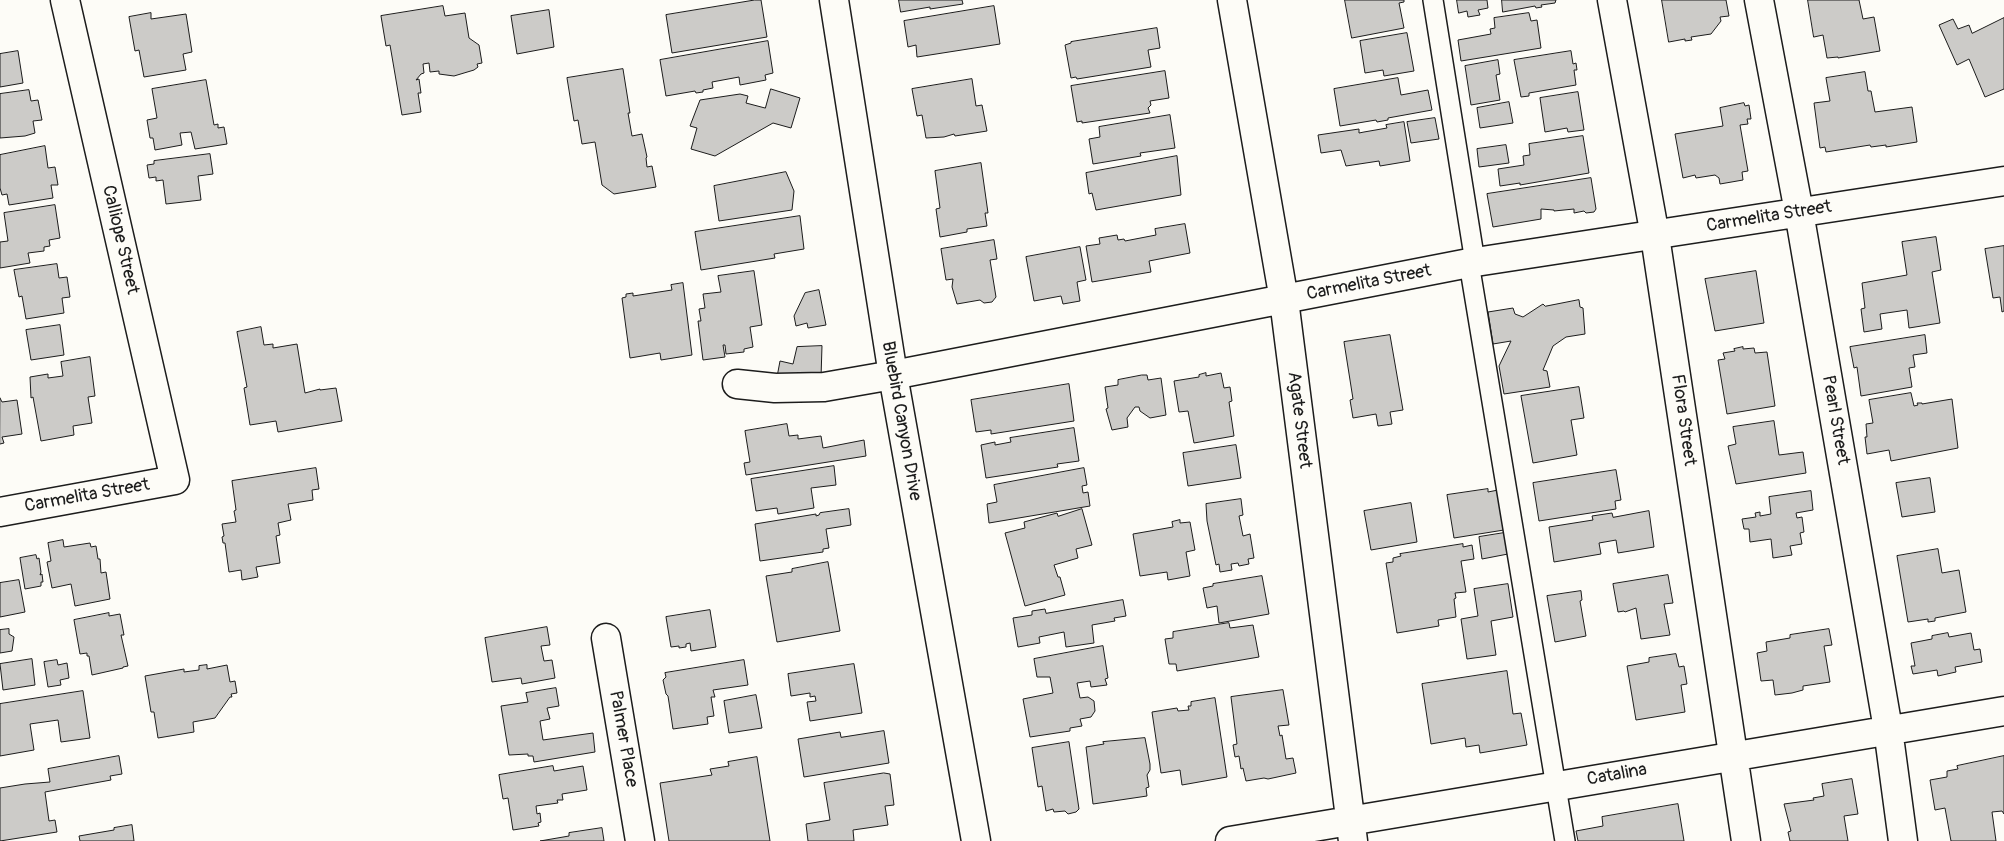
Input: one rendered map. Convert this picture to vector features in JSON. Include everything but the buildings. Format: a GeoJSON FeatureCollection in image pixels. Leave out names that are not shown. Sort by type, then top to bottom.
{"type":"FeatureCollection","features":[{"type":"Feature","properties":{"kind":"street","name":"Calliope Street"},"geometry":{"type":"LineString","coordinates":[[65,0],[175,480]]}},
{"type":"Feature","properties":{"kind":"street","name":"Bluebird Canyon Drive"},"geometry":{"type":"LineString","coordinates":[[834,0],[893,375],[976,841]]}},
{"type":"Feature","properties":{"kind":"street","name":"Agate Street"},"geometry":{"type":"LineString","coordinates":[[1232,0],[1284,300],[1350,830]]}},
{"type":"Feature","properties":{"kind":"street","name":"Flora Street"},"geometry":{"type":"LineString","coordinates":[[1612,0],[1656,236],[1746,841]]}},
{"type":"Feature","properties":{"kind":"street","name":"Pearl Street"},"geometry":{"type":"LineString","coordinates":[[1759,0],[1799,212],[1888,729],[1903,841]]}},
{"type":"Feature","properties":{"kind":"street","name":"Carmelita Street"},"geometry":{"type":"LineString","coordinates":[[737,384],[775,388],[824,387],[1472,263],[2004,181]]}},
{"type":"Feature","properties":{"kind":"street","name":"Carmelita Street"},"geometry":{"type":"LineString","coordinates":[[0,512],[175,480]]}},
{"type":"Feature","properties":{"kind":"street","name":"Palmer Place"},"geometry":{"type":"LineString","coordinates":[[606,638],[640,841]]}},
{"type":"Feature","properties":{"kind":"street","name":"Catalina"},"geometry":{"type":"LineString","coordinates":[[1230,841],[1350,830],[1556,785],[2004,711]]}},
{"type":"Feature","properties":{"kind":"lane"},"geometry":{"type":"LineString","coordinates":[[1433,0],[1472,263],[1565,841]]}}]}
